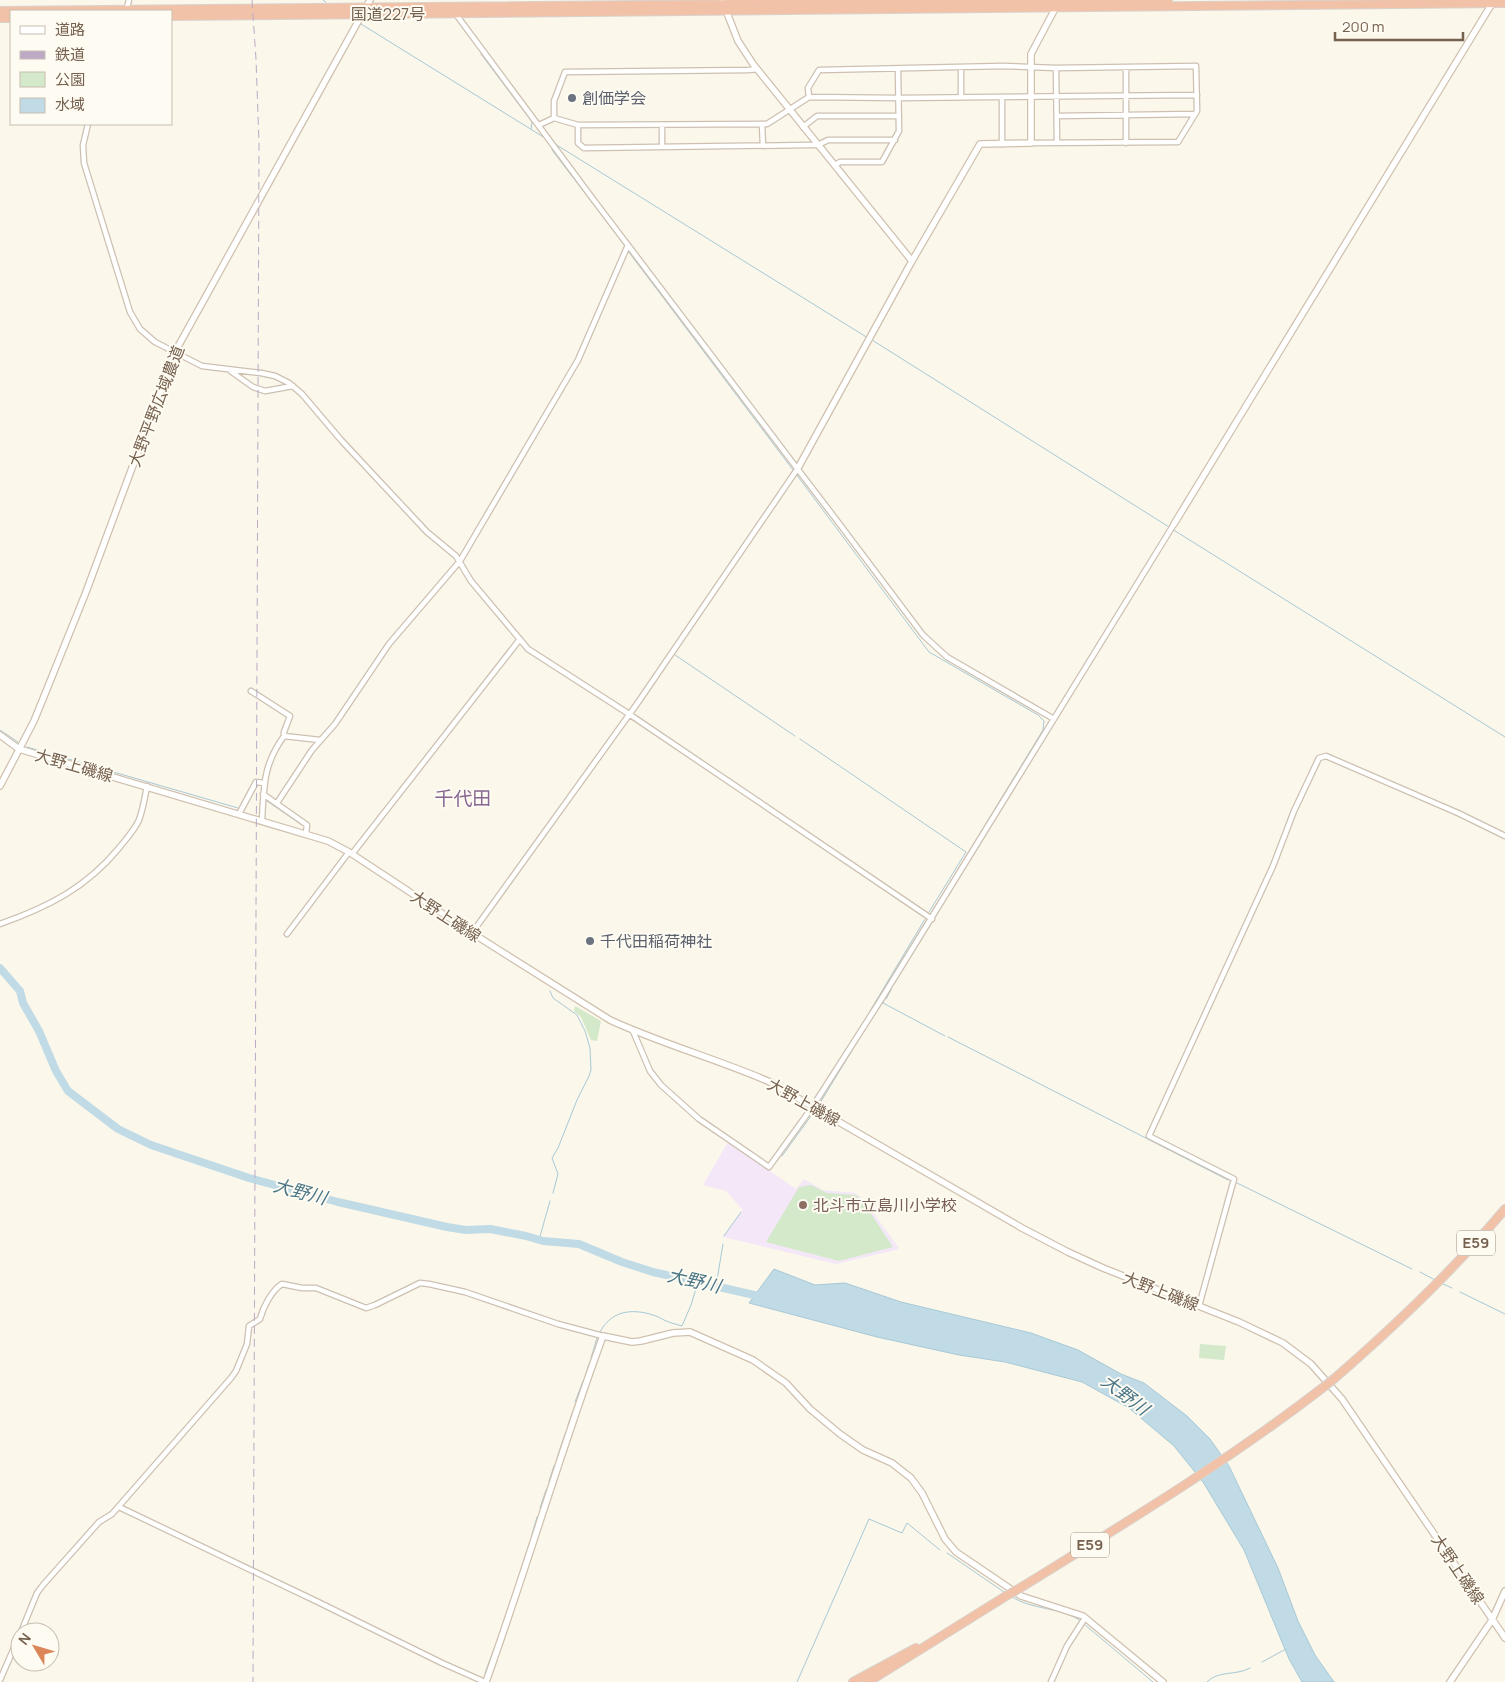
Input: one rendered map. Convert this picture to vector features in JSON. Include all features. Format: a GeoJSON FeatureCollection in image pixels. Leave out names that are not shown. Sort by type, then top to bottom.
{"type":"FeatureCollection","features":[{"type":"Feature","properties":{"kind":"highway","name":"国道227号"},"geometry":{"type":"LineString","coordinates":[[1058,3],[1168,0]]}},
{"type":"Feature","properties":{"kind":"highway","name":"国道227号"},"geometry":{"type":"LineString","coordinates":[[172,10],[366,7],[453,10],[724,5],[1058,3],[1505,3]]}},
{"type":"Feature","properties":{"kind":"highway","name":"国道227号"},"geometry":{"type":"LineString","coordinates":[[172,16],[366,7]]}},
{"type":"Feature","properties":{"kind":"highway","name":"E59"},"geometry":{"type":"LineString","coordinates":[[868,1682],[1160,1502],[1258,1437],[1335,1378],[1382,1337],[1446,1275],[1505,1209]]}},
{"type":"Feature","properties":{"kind":"highway","name":"E59"},"geometry":{"type":"LineString","coordinates":[[853,1682],[968,1620]]}},
{"type":"Feature","properties":{"kind":"street"},"geometry":{"type":"LineString","coordinates":[[445,0],[539,125],[627,248],[798,468],[922,635],[947,657],[1054,719]]}},
{"type":"Feature","properties":{"kind":"street"},"geometry":{"type":"LineString","coordinates":[[633,1030],[650,1071],[661,1085],[699,1119],[769,1166],[813,1106],[932,919],[1492,2]]}},
{"type":"Feature","properties":{"kind":"street"},"geometry":{"type":"LineString","coordinates":[[1031,143],[1030,54],[1058,3]]}},
{"type":"Feature","properties":{"kind":"street"},"geometry":{"type":"LineString","coordinates":[[724,5],[742,48],[756,69],[912,261]]}},
{"type":"Feature","properties":{"kind":"street","name":"大野平野広域農道"},"geometry":{"type":"LineString","coordinates":[[19,749],[34,721],[79,609],[175,352],[366,7]]}},
{"type":"Feature","properties":{"kind":"street"},"geometry":{"type":"LineString","coordinates":[[472,933],[679,643],[798,468],[912,261],[980,144],[1178,142],[1197,111],[1196,66],[1056,68],[1003,66],[819,70],[808,88],[809,97]]}},
{"type":"Feature","properties":{"kind":"street"},"geometry":{"type":"LineString","coordinates":[[1126,67],[1126,143]]}},
{"type":"Feature","properties":{"kind":"street"},"geometry":{"type":"LineString","coordinates":[[961,68],[961,98]]}},
{"type":"Feature","properties":{"kind":"street"},"geometry":{"type":"LineString","coordinates":[[1056,68],[1056,143]]}},
{"type":"Feature","properties":{"kind":"street"},"geometry":{"type":"LineString","coordinates":[[554,118],[554,101],[565,72],[756,69]]}},
{"type":"Feature","properties":{"kind":"street"},"geometry":{"type":"LineString","coordinates":[[834,165],[840,162],[882,162],[899,131],[898,69]]}},
{"type":"Feature","properties":{"kind":"street"},"geometry":{"type":"LineString","coordinates":[[539,125],[554,118],[578,125],[767,124],[809,97],[961,98],[1197,95]]}},
{"type":"Feature","properties":{"kind":"street"},"geometry":{"type":"LineString","coordinates":[[1002,97],[1002,144]]}},
{"type":"Feature","properties":{"kind":"street"},"geometry":{"type":"LineString","coordinates":[[1057,116],[1195,114]]}},
{"type":"Feature","properties":{"kind":"street"},"geometry":{"type":"LineString","coordinates":[[803,127],[817,116],[899,116]]}},
{"type":"Feature","properties":{"kind":"street"},"geometry":{"type":"LineString","coordinates":[[762,124],[763,146]]}},
{"type":"Feature","properties":{"kind":"street"},"geometry":{"type":"LineString","coordinates":[[88,125],[83,145],[84,163],[130,312],[136,324],[145,334],[155,342],[202,366],[276,376],[294,386],[362,464],[423,528],[460,561],[471,582],[534,653],[629,714],[932,919]]}},
{"type":"Feature","properties":{"kind":"street"},"geometry":{"type":"LineString","coordinates":[[578,125],[578,144],[584,148],[818,145],[828,140],[895,140]]}},
{"type":"Feature","properties":{"kind":"street"},"geometry":{"type":"LineString","coordinates":[[662,125],[662,147]]}},
{"type":"Feature","properties":{"kind":"street"},"geometry":{"type":"LineString","coordinates":[[277,803],[320,740],[335,724],[389,644],[460,561],[578,360],[627,248]]}},
{"type":"Feature","properties":{"kind":"street"},"geometry":{"type":"LineString","coordinates":[[228,369],[253,386],[265,391],[294,386]]}},
{"type":"Feature","properties":{"kind":"street"},"geometry":{"type":"LineString","coordinates":[[286,934],[520,639]]}},
{"type":"Feature","properties":{"kind":"street"},"geometry":{"type":"LineString","coordinates":[[251,691],[290,716],[284,736],[270,759],[264,783],[262,820]]}},
{"type":"Feature","properties":{"kind":"street"},"geometry":{"type":"LineString","coordinates":[[0,735],[19,749]]}},
{"type":"Feature","properties":{"kind":"street"},"geometry":{"type":"LineString","coordinates":[[284,736],[320,740]]}},
{"type":"Feature","properties":{"kind":"street","name":"大野上磯線"},"geometry":{"type":"LineString","coordinates":[[0,786],[19,749],[328,841],[350,853],[593,1010],[633,1030],[770,1082],[1046,1241],[1103,1268],[1257,1329],[1283,1343],[1300,1355],[1323,1376],[1342,1399],[1505,1638]]}},
{"type":"Feature","properties":{"kind":"street"},"geometry":{"type":"LineString","coordinates":[[1199,1306],[1234,1179],[1149,1136],[1273,866],[1294,811],[1319,758],[1326,756],[1458,813],[1505,836]]}},
{"type":"Feature","properties":{"kind":"street"},"geometry":{"type":"LineString","coordinates":[[239,814],[256,782],[264,783]]}},
{"type":"Feature","properties":{"kind":"street"},"geometry":{"type":"LineString","coordinates":[[0,924],[39,909],[84,884],[97,872],[134,829],[142,809],[147,786]]}},
{"type":"Feature","properties":{"kind":"street"},"geometry":{"type":"LineString","coordinates":[[263,794],[308,825],[306,833]]}},
{"type":"Feature","properties":{"kind":"street"},"geometry":{"type":"LineString","coordinates":[[25,1622],[37,1593],[43,1585],[99,1522],[119,1507],[231,1378],[236,1371],[247,1344],[250,1326],[260,1319],[273,1293],[282,1284],[302,1288],[316,1288],[366,1308],[375,1306],[420,1283],[465,1292],[558,1324],[632,1342],[641,1342],[673,1333],[690,1332],[753,1360],[786,1383],[810,1409],[840,1434],[863,1450],[892,1463],[911,1478],[922,1493],[945,1539],[956,1552],[1020,1596],[1077,1614],[1083,1621],[1162,1682]]}},
{"type":"Feature","properties":{"kind":"street"},"geometry":{"type":"LineString","coordinates":[[119,1507],[442,1663],[486,1682],[512,1610],[575,1413],[603,1336]]}},
{"type":"Feature","properties":{"kind":"street"},"geometry":{"type":"LineString","coordinates":[[1450,1682],[1492,1620],[1505,1591]]}},
{"type":"Feature","properties":{"kind":"street"},"geometry":{"type":"LineString","coordinates":[[1050,1682],[1067,1646],[1083,1621]]}},
{"type":"Feature","properties":{"kind":"street"},"geometry":{"type":"LineString","coordinates":[[0,1680],[10,1656]]}},
{"type":"Feature","properties":{"kind":"shaded area","name":"北斗市立島川小学校"},"geometry":{"type":"Polygon","coordinates":[[[728,1142],[796,1189],[804,1179],[823,1190],[855,1193],[864,1200],[899,1248],[836,1264],[723,1237],[743,1210],[726,1191],[703,1185],[728,1142]]]}},
{"type":"Feature","properties":{"kind":"green space"},"geometry":{"type":"Polygon","coordinates":[[[575,1006],[601,1021],[597,1041],[591,1040],[581,1017],[574,1011],[575,1006]]]}},
{"type":"Feature","properties":{"kind":"green space"},"geometry":{"type":"Polygon","coordinates":[[[811,1185],[827,1193],[856,1195],[864,1203],[893,1247],[839,1261],[766,1242],[799,1187],[811,1185]]]}},
{"type":"Feature","properties":{"kind":"green space"},"geometry":{"type":"Polygon","coordinates":[[[1200,1344],[1226,1346],[1224,1360],[1199,1358],[1200,1344]]]}},
{"type":"Feature","properties":{"kind":"water"},"geometry":{"type":"Polygon","coordinates":[[[774,1269],[815,1285],[845,1283],[901,1302],[1031,1333],[1078,1350],[1121,1374],[1144,1383],[1187,1416],[1210,1439],[1229,1466],[1278,1568],[1298,1621],[1315,1655],[1334,1682],[1302,1682],[1289,1659],[1244,1550],[1203,1482],[1174,1446],[1129,1408],[1082,1382],[1005,1362],[959,1355],[877,1337],[749,1303],[774,1269]]]}},
{"type":"Feature","properties":{"kind":"waterway"},"geometry":{"type":"LineString","coordinates":[[361,24],[545,138]]}},
{"type":"Feature","properties":{"kind":"waterway"},"geometry":{"type":"LineString","coordinates":[[481,54],[532,122],[531,129]]}},
{"type":"Feature","properties":{"kind":"waterway"},"geometry":{"type":"LineString","coordinates":[[555,144],[868,338]]}},
{"type":"Feature","properties":{"kind":"waterway"},"geometry":{"type":"LineString","coordinates":[[552,150],[626,247]]}},
{"type":"Feature","properties":{"kind":"waterway"},"geometry":{"type":"LineString","coordinates":[[628,251],[793,470]]}},
{"type":"Feature","properties":{"kind":"waterway"},"geometry":{"type":"LineString","coordinates":[[872,340],[1169,527]]}},
{"type":"Feature","properties":{"kind":"waterway"},"geometry":{"type":"LineString","coordinates":[[796,474],[929,652],[1038,715],[1044,721],[1043,730],[931,914]]}},
{"type":"Feature","properties":{"kind":"waterway"},"geometry":{"type":"LineString","coordinates":[[1172,529],[1505,737]]}},
{"type":"Feature","properties":{"kind":"waterway"},"geometry":{"type":"LineString","coordinates":[[675,655],[795,736]]}},
{"type":"Feature","properties":{"kind":"waterway"},"geometry":{"type":"LineString","coordinates":[[0,730],[18,742]]}},
{"type":"Feature","properties":{"kind":"waterway"},"geometry":{"type":"LineString","coordinates":[[800,739],[966,852],[929,912]]}},
{"type":"Feature","properties":{"kind":"waterway"},"geometry":{"type":"LineString","coordinates":[[27,747],[238,808]]}},
{"type":"Feature","properties":{"kind":"waterway"},"geometry":{"type":"LineString","coordinates":[[267,801],[302,825]]}},
{"type":"Feature","properties":{"kind":"waterway"},"geometry":{"type":"LineString","coordinates":[[870,1011],[925,919]]}},
{"type":"Feature","properties":{"kind":"waterway"},"geometry":{"type":"LineString","coordinates":[[888,983],[926,921]]}},
{"type":"Feature","properties":{"kind":"waterway","name":"大野川"},"geometry":{"type":"LineString","coordinates":[[0,968],[20,991],[23,1003],[39,1031],[56,1071],[68,1091],[118,1129],[151,1145],[249,1178],[338,1202],[447,1227],[466,1230],[490,1229],[543,1241],[579,1244],[622,1262],[653,1272],[763,1297]]}},
{"type":"Feature","properties":{"kind":"waterway"},"geometry":{"type":"LineString","coordinates":[[886,999],[891,990]]}},
{"type":"Feature","properties":{"kind":"waterway"},"geometry":{"type":"LineString","coordinates":[[550,991],[553,998],[577,1015],[585,1031],[590,1048],[591,1070],[552,1158],[558,1174],[553,1193]]}},
{"type":"Feature","properties":{"kind":"waterway"},"geometry":{"type":"LineString","coordinates":[[884,1002],[945,1036]]}},
{"type":"Feature","properties":{"kind":"waterway"},"geometry":{"type":"LineString","coordinates":[[820,1103],[873,1016]]}},
{"type":"Feature","properties":{"kind":"waterway"},"geometry":{"type":"LineString","coordinates":[[948,1037],[1228,1180]]}},
{"type":"Feature","properties":{"kind":"waterway"},"geometry":{"type":"LineString","coordinates":[[782,1156],[811,1116]]}},
{"type":"Feature","properties":{"kind":"waterway"},"geometry":{"type":"LineString","coordinates":[[1237,1183],[1412,1269]]}},
{"type":"Feature","properties":{"kind":"waterway"},"geometry":{"type":"LineString","coordinates":[[539,1240],[550,1201]]}},
{"type":"Feature","properties":{"kind":"waterway"},"geometry":{"type":"LineString","coordinates":[[724,1236],[741,1212]]}},
{"type":"Feature","properties":{"kind":"waterway"},"geometry":{"type":"LineString","coordinates":[[716,1286],[723,1244]]}},
{"type":"Feature","properties":{"kind":"waterway"},"geometry":{"type":"LineString","coordinates":[[1420,1272],[1435,1280]]}},
{"type":"Feature","properties":{"kind":"waterway"},"geometry":{"type":"LineString","coordinates":[[600,1332],[610,1320],[622,1313],[629,1312],[653,1315],[682,1326],[698,1282]]}},
{"type":"Feature","properties":{"kind":"waterway"},"geometry":{"type":"LineString","coordinates":[[1441,1283],[1452,1288]]}},
{"type":"Feature","properties":{"kind":"waterway"},"geometry":{"type":"LineString","coordinates":[[1460,1292],[1505,1314]]}},
{"type":"Feature","properties":{"kind":"waterway"},"geometry":{"type":"LineString","coordinates":[[591,1358],[597,1338]]}},
{"type":"Feature","properties":{"kind":"waterway"},"geometry":{"type":"LineString","coordinates":[[586,1373],[589,1364]]}},
{"type":"Feature","properties":{"kind":"waterway"},"geometry":{"type":"LineString","coordinates":[[575,1402],[583,1381]]}},
{"type":"Feature","properties":{"kind":"waterway"},"geometry":{"type":"LineString","coordinates":[[568,1425],[573,1411]]}},
{"type":"Feature","properties":{"kind":"waterway"},"geometry":{"type":"LineString","coordinates":[[557,1458],[565,1434]]}},
{"type":"Feature","properties":{"kind":"waterway"},"geometry":{"type":"LineString","coordinates":[[549,1481],[554,1466]]}},
{"type":"Feature","properties":{"kind":"waterway"},"geometry":{"type":"LineString","coordinates":[[540,1508],[546,1490]]}},
{"type":"Feature","properties":{"kind":"waterway"},"geometry":{"type":"LineString","coordinates":[[532,1534],[537,1517]]}},
{"type":"Feature","properties":{"kind":"waterway"},"geometry":{"type":"LineString","coordinates":[[797,1682],[869,1519],[902,1533],[907,1523],[940,1550]]}},
{"type":"Feature","properties":{"kind":"waterway"},"geometry":{"type":"LineString","coordinates":[[522,1567],[529,1544]]}},
{"type":"Feature","properties":{"kind":"waterway"},"geometry":{"type":"LineString","coordinates":[[947,1553],[1004,1592]]}},
{"type":"Feature","properties":{"kind":"waterway"},"geometry":{"type":"LineString","coordinates":[[1012,1597],[1028,1604],[1065,1613],[1081,1621]]}},
{"type":"Feature","properties":{"kind":"waterway"},"geometry":{"type":"LineString","coordinates":[[1084,1624],[1153,1682]]}},
{"type":"Feature","properties":{"kind":"waterway"},"geometry":{"type":"LineString","coordinates":[[498,1639],[503,1626]]}},
{"type":"Feature","properties":{"kind":"waterway"},"geometry":{"type":"LineString","coordinates":[[485,1673],[494,1649]]}},
{"type":"Feature","properties":{"kind":"waterway"},"geometry":{"type":"LineString","coordinates":[[1262,1662],[1286,1649]]}},
{"type":"Feature","properties":{"kind":"waterway"},"geometry":{"type":"LineString","coordinates":[[1207,1682],[1211,1678],[1222,1674],[1239,1672],[1250,1668]]}},
{"type":"Feature","properties":{"kind":"railway"},"geometry":{"type":"LineString","coordinates":[[252,0],[259,143],[253,1682]]}},
{"type":"Feature","properties":{"kind":"place","name":"創価学会"},"geometry":{"type":"Point","coordinates":[572,98]}},
{"type":"Feature","properties":{"kind":"place","name":"千代田稲荷神社"},"geometry":{"type":"Point","coordinates":[590,941]}},
{"type":"Feature","properties":{"kind":"place","name":"北斗市立島川小学校"},"geometry":{"type":"Point","coordinates":[803,1205]}},
{"type":"Feature","properties":{"kind":"district","name":"千代田"},"geometry":{"type":"Point","coordinates":[463,798]}}]}
